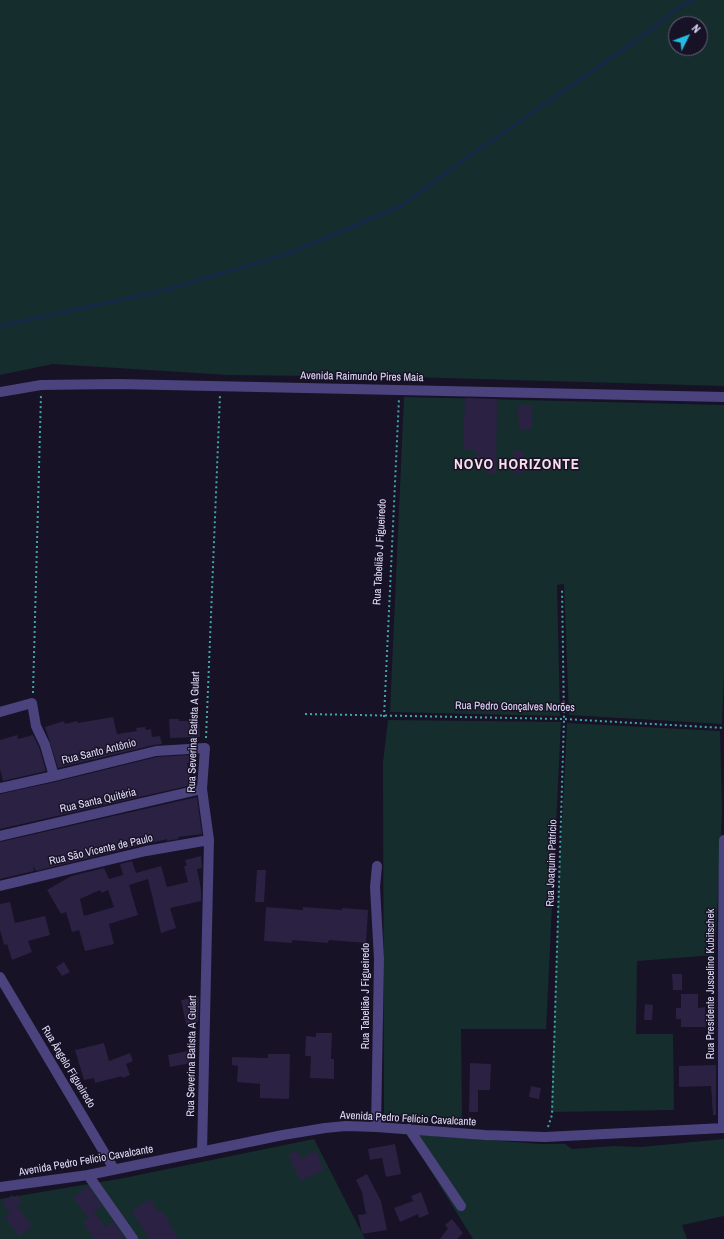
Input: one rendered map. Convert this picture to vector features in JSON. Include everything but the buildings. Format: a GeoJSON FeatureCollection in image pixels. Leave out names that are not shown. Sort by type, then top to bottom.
{"type":"FeatureCollection","features":[{"type":"Feature","properties":{"kind":"street","name":"Avenida Raimundo Pires Maia"},"geometry":{"type":"LineString","coordinates":[[0,392],[41,385],[118,384],[724,397]]}},
{"type":"Feature","properties":{"kind":"street"},"geometry":{"type":"LineString","coordinates":[[0,712],[32,703],[36,726],[45,745],[54,776]]}},
{"type":"Feature","properties":{"kind":"street","name":"Rua Santo Antônio"},"geometry":{"type":"LineString","coordinates":[[0,786],[54,776],[156,751],[205,748]]}},
{"type":"Feature","properties":{"kind":"street","name":"Rua Severina Batista A Gulart"},"geometry":{"type":"LineString","coordinates":[[202,1152],[209,840],[202,789],[205,748]]}},
{"type":"Feature","properties":{"kind":"street","name":"Rua Santa Quitéria"},"geometry":{"type":"LineString","coordinates":[[0,836],[202,789]]}},
{"type":"Feature","properties":{"kind":"street","name":"Rua São Vicente de Paulo"},"geometry":{"type":"LineString","coordinates":[[0,886],[146,851],[209,840]]}},
{"type":"Feature","properties":{"kind":"street","name":"Rua Presidente Juscelino Kubitschek"},"geometry":{"type":"LineString","coordinates":[[724,840],[724,1128]]}},
{"type":"Feature","properties":{"kind":"street","name":"Rua Tabelião J Figueiredo"},"geometry":{"type":"LineString","coordinates":[[376,1127],[379,959],[375,887],[377,866]]}},
{"type":"Feature","properties":{"kind":"street","name":"Rua Ângelo Figueiredo"},"geometry":{"type":"LineString","coordinates":[[0,977],[114,1170]]}},
{"type":"Feature","properties":{"kind":"street","name":"Avenida Pedro Felício Cavalcante"},"geometry":{"type":"LineString","coordinates":[[0,1187],[88,1175],[325,1128],[346,1126],[545,1137],[724,1128]]}},
{"type":"Feature","properties":{"kind":"street"},"geometry":{"type":"LineString","coordinates":[[409,1129],[461,1206]]}},
{"type":"Feature","properties":{"kind":"street"},"geometry":{"type":"LineString","coordinates":[[88,1175],[133,1239]]}},
{"type":"Feature","properties":{"kind":"path"},"geometry":{"type":"LineString","coordinates":[[32,703],[41,385]]}},
{"type":"Feature","properties":{"kind":"path","name":"Rua Severina Batista A Gulart"},"geometry":{"type":"LineString","coordinates":[[205,748],[220,386]]}},
{"type":"Feature","properties":{"kind":"path","name":"Rua Tabelião J Figueiredo"},"geometry":{"type":"LineString","coordinates":[[384,716],[399,389]]}},
{"type":"Feature","properties":{"kind":"path","name":"Rua Joaquim Patrício"},"geometry":{"type":"LineString","coordinates":[[545,1137],[552,1115],[564,719],[562,589]]}},
{"type":"Feature","properties":{"kind":"path","name":"Rua Pedro Gonçalves Norões"},"geometry":{"type":"LineString","coordinates":[[305,714],[564,719],[724,728]]}},
{"type":"Feature","properties":{"kind":"green space"},"geometry":{"type":"Polygon","coordinates":[[[0,0],[724,0],[724,386],[408,377],[229,375],[53,364],[0,375],[0,0]]]}},
{"type":"Feature","properties":{"kind":"green space"},"geometry":{"type":"Polygon","coordinates":[[[404,397],[724,405],[724,673],[722,724],[569,715],[564,584],[557,585],[560,716],[390,712],[404,397]]]}},
{"type":"Feature","properties":{"kind":"green space"},"geometry":{"type":"Polygon","coordinates":[[[388,720],[561,722],[546,1029],[461,1029],[462,1119],[384,1115],[383,763],[388,720]]]}},
{"type":"Feature","properties":{"kind":"green space"},"geometry":{"type":"Polygon","coordinates":[[[567,723],[720,731],[722,811],[715,955],[637,961],[636,1034],[673,1034],[674,1110],[551,1112],[558,904],[567,723]]]}},
{"type":"Feature","properties":{"kind":"green space"},"geometry":{"type":"Polygon","coordinates":[[[408,1134],[541,1144],[565,1144],[572,1149],[614,1146],[641,1147],[724,1139],[724,1216],[682,1225],[687,1239],[473,1239],[408,1134]]]}},
{"type":"Feature","properties":{"kind":"green space"},"geometry":{"type":"Polygon","coordinates":[[[314,1139],[365,1239],[0,1239],[0,1199],[124,1178],[314,1139]]]}},
{"type":"Feature","properties":{"kind":"waterway"},"geometry":{"type":"LineString","coordinates":[[0,326],[165,290],[287,254],[401,206],[461,162],[637,40],[684,4],[694,0]]}},
{"type":"Feature","properties":{"kind":"district","name":"NOVO HORIZONTE"},"geometry":{"type":"Point","coordinates":[517,465]}}]}
